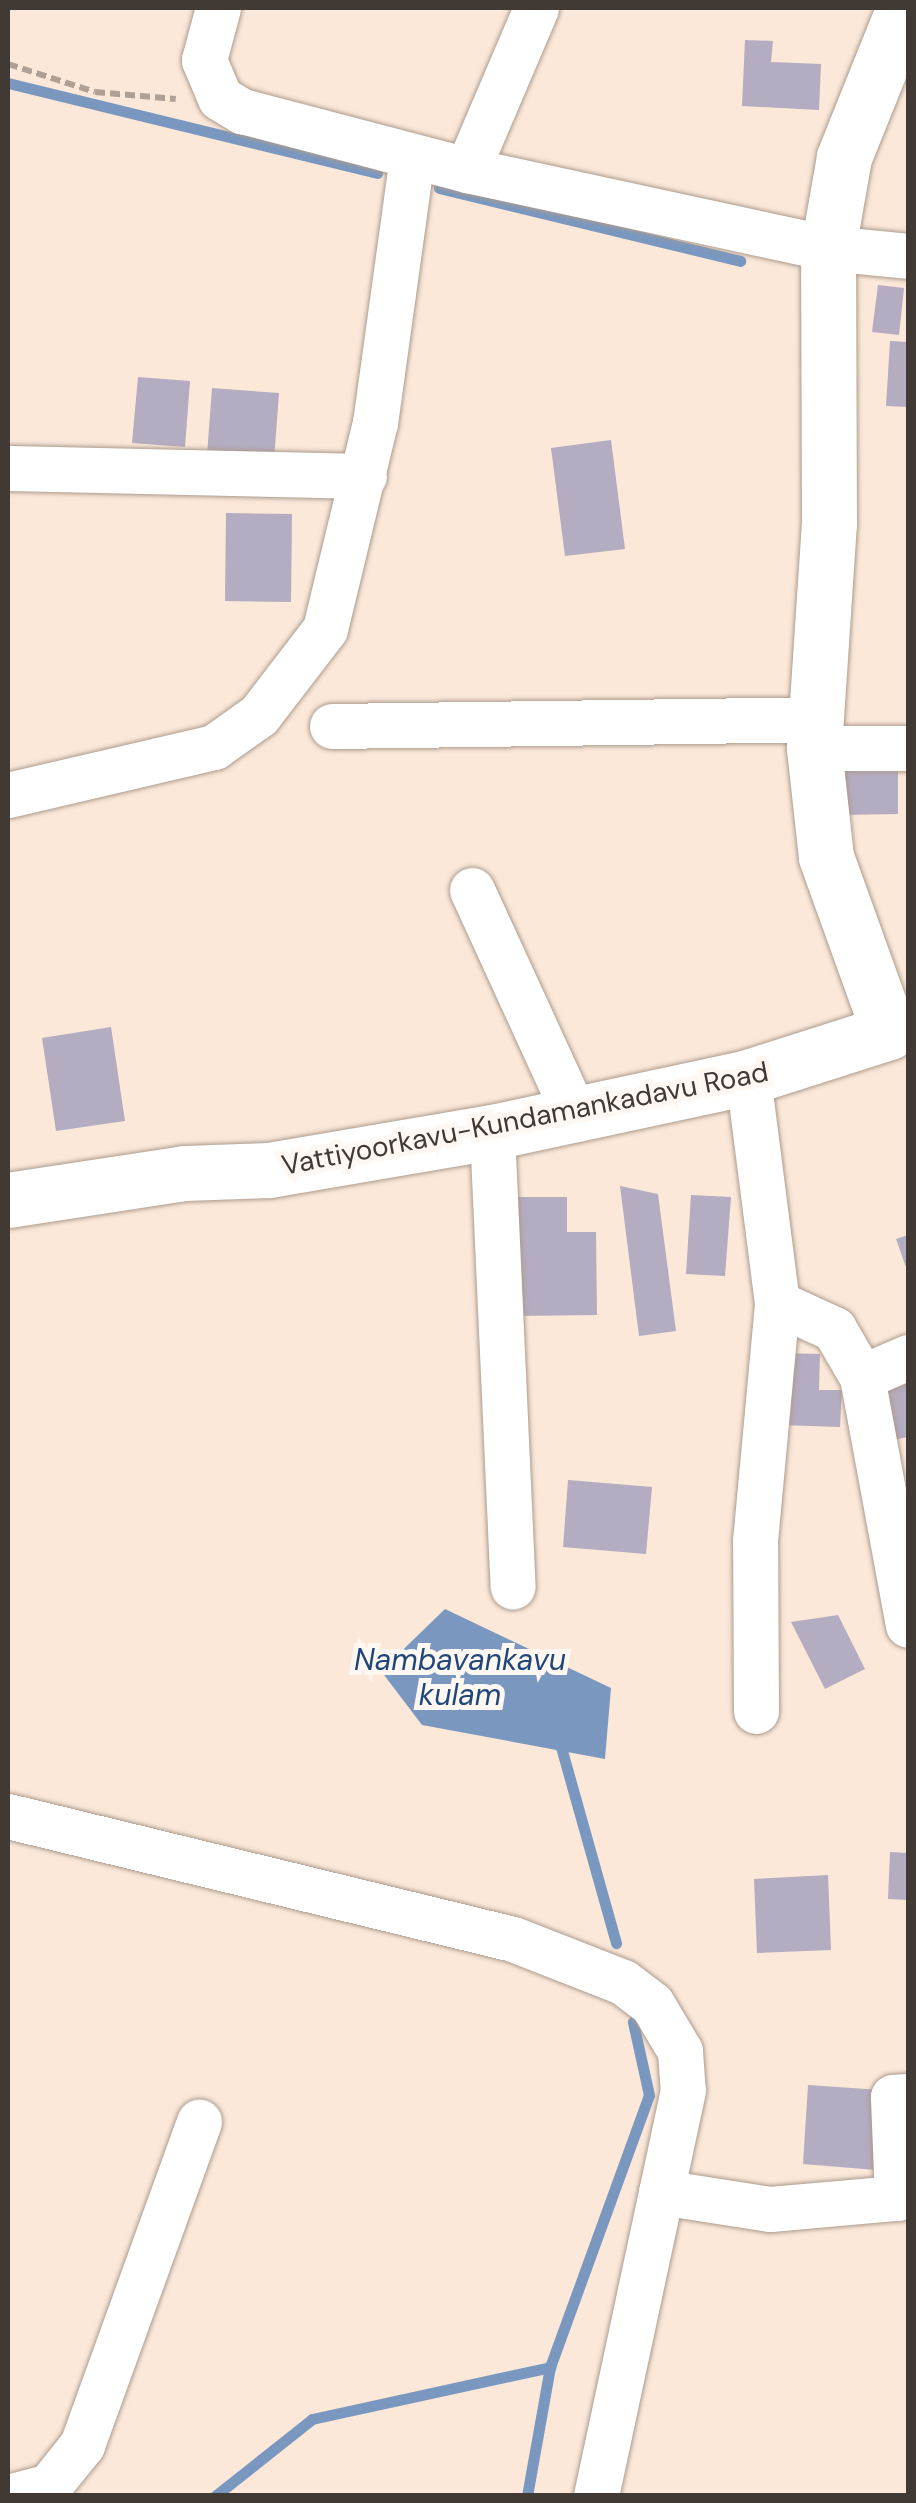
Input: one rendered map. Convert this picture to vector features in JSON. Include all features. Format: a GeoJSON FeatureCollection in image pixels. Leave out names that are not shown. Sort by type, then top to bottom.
{"type":"FeatureCollection","features":[{"type":"Feature","properties":{"kind":"street"},"geometry":{"type":"LineString","coordinates":[[218,8],[204,60],[220,98],[234,106],[412,158],[828,248],[908,256]]}},
{"type":"Feature","properties":{"kind":"street"},"geometry":{"type":"LineString","coordinates":[[467,170],[536,8]]}},
{"type":"Feature","properties":{"kind":"street","name":"Vattiyoorkavu-Kundamankadavu Road"},"geometry":{"type":"LineString","coordinates":[[8,1200],[184,1172],[269,1170],[492,1132],[748,1077],[899,1052],[826,857],[815,733],[829,524],[828,248],[844,157],[904,8]]}},
{"type":"Feature","properties":{"kind":"street"},"geometry":{"type":"LineString","coordinates":[[8,795],[214,747],[259,715],[326,629],[364,476],[412,158]]}},
{"type":"Feature","properties":{"kind":"street"},"geometry":{"type":"LineString","coordinates":[[8,468],[364,476]]}},
{"type":"Feature","properties":{"kind":"street"},"geometry":{"type":"LineString","coordinates":[[332,726],[815,733],[908,748]]}},
{"type":"Feature","properties":{"kind":"street"},"geometry":{"type":"LineString","coordinates":[[472,890],[575,1115]]}},
{"type":"Feature","properties":{"kind":"street"},"geometry":{"type":"LineString","coordinates":[[748,1077],[777,1304],[755,1541],[756,1710]]}},
{"type":"Feature","properties":{"kind":"street"},"geometry":{"type":"LineString","coordinates":[[492,1132],[513,1587]]}},
{"type":"Feature","properties":{"kind":"street"},"geometry":{"type":"LineString","coordinates":[[777,1304],[834,1329],[862,1376],[908,1625]]}},
{"type":"Feature","properties":{"kind":"street"},"geometry":{"type":"LineString","coordinates":[[862,1376],[908,1357]]}},
{"type":"Feature","properties":{"kind":"street"},"geometry":{"type":"LineString","coordinates":[[8,1816],[513,1939],[623,1982],[652,2004],[680,2051],[683,2090],[596,2496]]}},
{"type":"Feature","properties":{"kind":"street"},"geometry":{"type":"LineString","coordinates":[[661,2192],[770,2209],[897,2198],[893,2097],[908,2096]]}},
{"type":"Feature","properties":{"kind":"street"},"geometry":{"type":"LineString","coordinates":[[12,2496],[49,2486],[82,2444],[199,2120]]}},
{"type":"Feature","properties":{"kind":"path"},"geometry":{"type":"LineString","coordinates":[[8,64],[94,92],[234,106]]}},
{"type":"Feature","properties":{"kind":"water","name":"Nambavankavu kulam"},"geometry":{"type":"Polygon","coordinates":[[[445,1609],[611,1688],[605,1759],[422,1725],[381,1671],[445,1609]]]}},
{"type":"Feature","properties":{"kind":"building"},"geometry":{"type":"Polygon","coordinates":[[[745,40],[773,41],[771,62],[821,64],[819,110],[742,106],[745,40]]]}},
{"type":"Feature","properties":{"kind":"building"},"geometry":{"type":"Polygon","coordinates":[[[878,285],[904,288],[899,335],[872,332],[878,285]]]}},
{"type":"Feature","properties":{"kind":"building"},"geometry":{"type":"Polygon","coordinates":[[[890,341],[908,342],[908,407],[886,406],[890,341]]]}},
{"type":"Feature","properties":{"kind":"building"},"geometry":{"type":"Polygon","coordinates":[[[138,377],[190,381],[185,447],[132,443],[138,377]]]}},
{"type":"Feature","properties":{"kind":"building"},"geometry":{"type":"Polygon","coordinates":[[[212,388],[279,393],[274,460],[207,455],[212,388]]]}},
{"type":"Feature","properties":{"kind":"building"},"geometry":{"type":"Polygon","coordinates":[[[611,440],[625,549],[565,556],[551,448],[611,440]]]}},
{"type":"Feature","properties":{"kind":"building"},"geometry":{"type":"Polygon","coordinates":[[[226,513],[292,514],[291,602],[225,601],[226,513]]]}},
{"type":"Feature","properties":{"kind":"building"},"geometry":{"type":"Polygon","coordinates":[[[898,761],[898,814],[842,815],[842,762],[898,761]]]}},
{"type":"Feature","properties":{"kind":"building"},"geometry":{"type":"Polygon","coordinates":[[[111,1027],[125,1121],[56,1131],[42,1038],[111,1027]]]}},
{"type":"Feature","properties":{"kind":"building"},"geometry":{"type":"Polygon","coordinates":[[[620,1186],[658,1194],[676,1331],[639,1336],[620,1186]]]}},
{"type":"Feature","properties":{"kind":"building"},"geometry":{"type":"Polygon","coordinates":[[[691,1195],[731,1197],[725,1276],[686,1274],[691,1195]]]}},
{"type":"Feature","properties":{"kind":"building"},"geometry":{"type":"Polygon","coordinates":[[[514,1197],[567,1197],[567,1232],[596,1232],[597,1315],[515,1316],[514,1197]]]}},
{"type":"Feature","properties":{"kind":"building"},"geometry":{"type":"Polygon","coordinates":[[[908,1235],[908,1273],[896,1239],[908,1235]]]}},
{"type":"Feature","properties":{"kind":"building"},"geometry":{"type":"Polygon","coordinates":[[[780,1353],[820,1354],[819,1390],[842,1390],[840,1427],[778,1425],[780,1353]]]}},
{"type":"Feature","properties":{"kind":"building"},"geometry":{"type":"Polygon","coordinates":[[[908,1379],[908,1437],[883,1442],[872,1386],[908,1379]]]}},
{"type":"Feature","properties":{"kind":"building"},"geometry":{"type":"Polygon","coordinates":[[[568,1480],[652,1487],[646,1554],[563,1547],[568,1480]]]}},
{"type":"Feature","properties":{"kind":"building"},"geometry":{"type":"Polygon","coordinates":[[[838,1615],[865,1669],[825,1689],[791,1622],[838,1615]]]}},
{"type":"Feature","properties":{"kind":"building"},"geometry":{"type":"Polygon","coordinates":[[[890,1852],[908,1853],[908,1900],[888,1899],[890,1852]]]}},
{"type":"Feature","properties":{"kind":"building"},"geometry":{"type":"Polygon","coordinates":[[[828,1875],[831,1950],[757,1953],[754,1879],[828,1875]]]}},
{"type":"Feature","properties":{"kind":"building"},"geometry":{"type":"Polygon","coordinates":[[[808,2085],[881,2090],[876,2170],[803,2164],[808,2085]]]}},
{"type":"Feature","properties":{"kind":"waterway"},"geometry":{"type":"LineString","coordinates":[[8,83],[377,173]]}},
{"type":"Feature","properties":{"kind":"waterway"},"geometry":{"type":"LineString","coordinates":[[439,188],[740,261]]}},
{"type":"Feature","properties":{"kind":"waterway"},"geometry":{"type":"LineString","coordinates":[[559,1740],[616,1943]]}},
{"type":"Feature","properties":{"kind":"waterway"},"geometry":{"type":"LineString","coordinates":[[527,2496],[550,2367],[649,2095],[633,2022]]}},
{"type":"Feature","properties":{"kind":"waterway"},"geometry":{"type":"LineString","coordinates":[[215,2496],[312,2419],[550,2367]]}}]}
